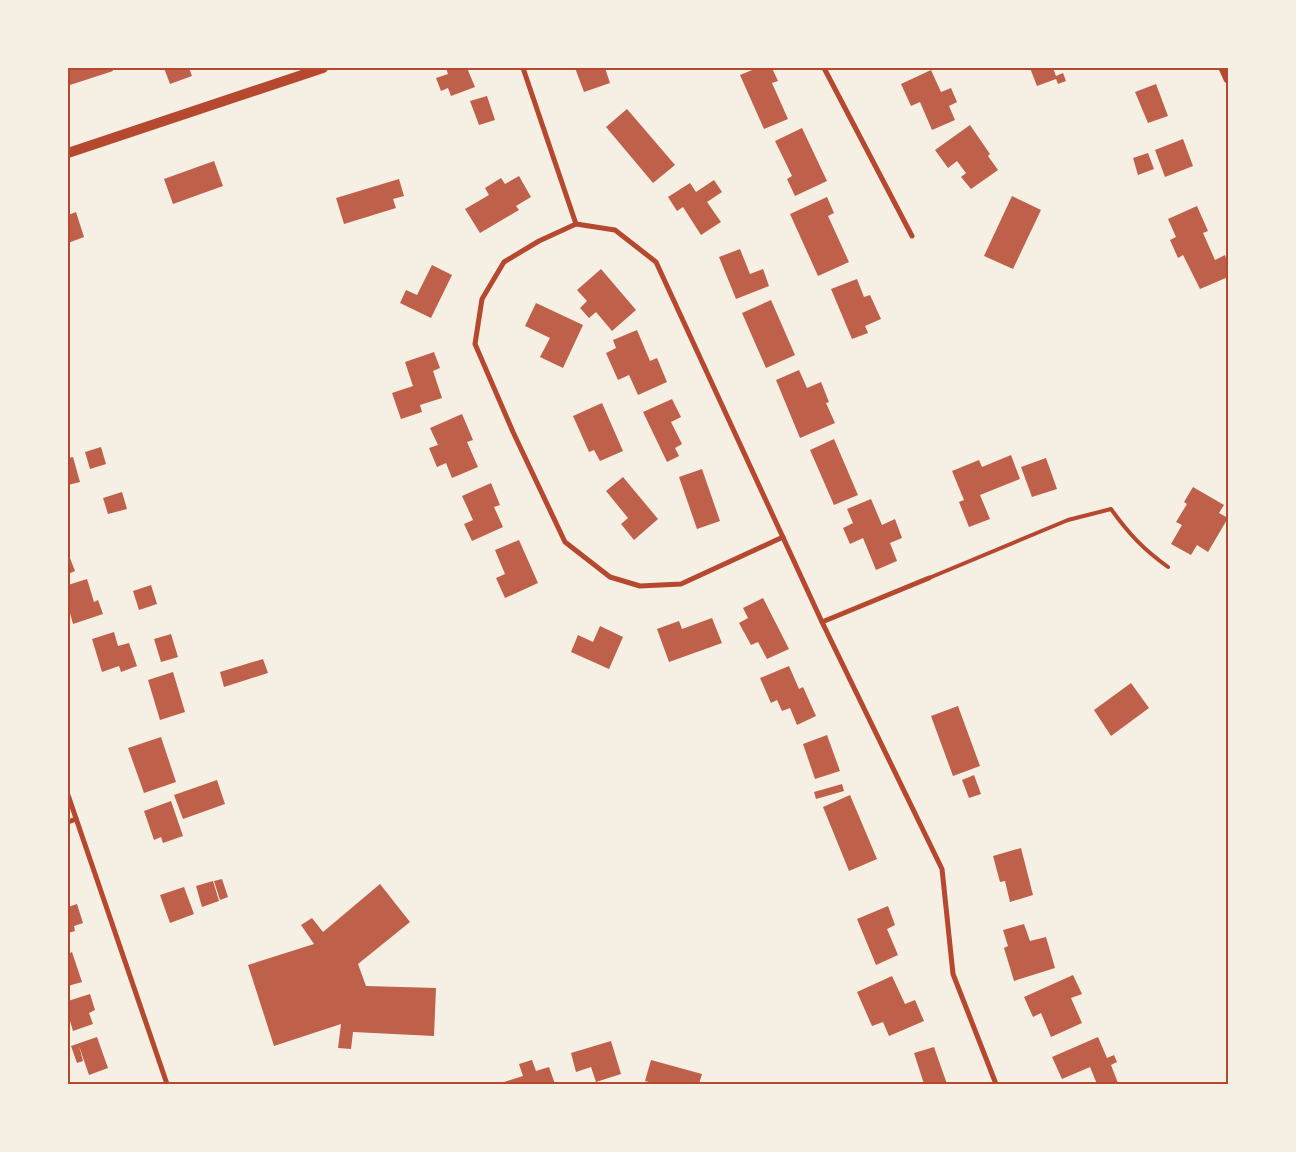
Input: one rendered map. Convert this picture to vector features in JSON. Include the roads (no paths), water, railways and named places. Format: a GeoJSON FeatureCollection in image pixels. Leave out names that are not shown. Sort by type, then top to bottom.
{"type":"FeatureCollection","features":[{"type":"Feature","properties":{"kind":"main road"},"geometry":{"type":"LineString","coordinates":[[68,153],[323,68]]}},
{"type":"Feature","properties":{"kind":"street"},"geometry":{"type":"LineString","coordinates":[[523,68],[576,224]]}},
{"type":"Feature","properties":{"kind":"street"},"geometry":{"type":"LineString","coordinates":[[824,68],[912,236]]}},
{"type":"Feature","properties":{"kind":"street"},"geometry":{"type":"LineString","coordinates":[[1223,68],[1228,79]]}},
{"type":"Feature","properties":{"kind":"street"},"geometry":{"type":"LineString","coordinates":[[783,537],[681,584],[640,586],[610,576],[565,542],[513,432],[475,344],[482,300],[504,262],[539,241],[576,224],[615,230],[656,262],[783,537],[822,622],[942,869],[952,974],[996,1084]]}},
{"type":"Feature","properties":{"kind":"street"},"geometry":{"type":"LineString","coordinates":[[822,622],[929,578]]}},
{"type":"Feature","properties":{"kind":"street"},"geometry":{"type":"LineString","coordinates":[[68,795],[167,1084]]}},
{"type":"Feature","properties":{"kind":"street"},"geometry":{"type":"LineString","coordinates":[[68,822],[76,819]]}},
{"type":"Feature","properties":{"kind":"lane"},"geometry":{"type":"LineString","coordinates":[[929,578],[1068,520],[1112,509],[1128,534],[1149,554],[1168,567]]}}]}
